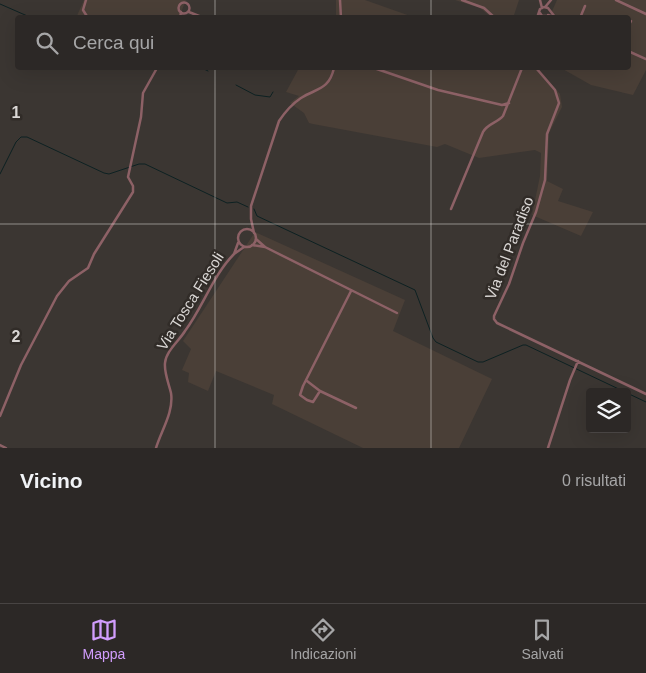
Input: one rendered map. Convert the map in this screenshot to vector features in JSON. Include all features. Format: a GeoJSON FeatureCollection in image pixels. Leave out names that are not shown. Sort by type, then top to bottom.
{"type":"FeatureCollection","features":[{"type":"Feature","properties":{"kind":"street"},"geometry":{"type":"LineString","coordinates":[[86,0],[83,10],[86,15]]}},
{"type":"Feature","properties":{"kind":"street"},"geometry":{"type":"LineString","coordinates":[[179,0],[186,3]]}},
{"type":"Feature","properties":{"kind":"street"},"geometry":{"type":"LineString","coordinates":[[340,0],[341,15]]}},
{"type":"Feature","properties":{"kind":"street"},"geometry":{"type":"LineString","coordinates":[[462,0],[471,1],[492,15]]}},
{"type":"Feature","properties":{"kind":"street"},"geometry":{"type":"LineString","coordinates":[[540,0],[547,15]]}},
{"type":"Feature","properties":{"kind":"street"},"geometry":{"type":"LineString","coordinates":[[540,13],[551,0]]}},
{"type":"Feature","properties":{"kind":"street"},"geometry":{"type":"LineString","coordinates":[[616,0],[646,14]]}},
{"type":"Feature","properties":{"kind":"street"},"geometry":{"type":"LineString","coordinates":[[186,3],[188,12]]}},
{"type":"Feature","properties":{"kind":"street"},"geometry":{"type":"LineString","coordinates":[[186,3],[181,12],[198,15]]}},
{"type":"Feature","properties":{"kind":"street"},"geometry":{"type":"LineString","coordinates":[[581,15],[585,6]]}},
{"type":"Feature","properties":{"kind":"street"},"geometry":{"type":"LineString","coordinates":[[184,15],[188,12]]}},
{"type":"Feature","properties":{"kind":"street"},"geometry":{"type":"LineString","coordinates":[[631,52],[646,59]]}},
{"type":"Feature","properties":{"kind":"street"},"geometry":{"type":"LineString","coordinates":[[0,416],[21,365],[57,296],[69,281],[88,268],[94,254],[133,192],[133,186],[128,177],[142,98],[156,70]]}},
{"type":"Feature","properties":{"kind":"street","name":"Via Tosca Fiesoli"},"geometry":{"type":"LineString","coordinates":[[255,235],[251,218],[251,206],[276,129],[283,115],[296,101],[324,87],[333,70]]}},
{"type":"Feature","properties":{"kind":"street"},"geometry":{"type":"LineString","coordinates":[[380,70],[455,94],[502,105],[509,103]]}},
{"type":"Feature","properties":{"kind":"street"},"geometry":{"type":"LineString","coordinates":[[451,208],[486,126],[499,120],[509,103],[521,70]]}},
{"type":"Feature","properties":{"kind":"street","name":"Via del Paradiso"},"geometry":{"type":"LineString","coordinates":[[538,70],[555,90],[559,103],[547,134],[544,187],[534,219],[494,318],[497,323],[577,363]]}},
{"type":"Feature","properties":{"kind":"street","name":"Via Tosca Fiesoli"},"geometry":{"type":"LineString","coordinates":[[234,254],[238,247],[239,232],[246,229],[251,218]]}},
{"type":"Feature","properties":{"kind":"street"},"geometry":{"type":"LineString","coordinates":[[246,229],[255,235],[258,242],[265,247],[398,313]]}},
{"type":"Feature","properties":{"kind":"street"},"geometry":{"type":"LineString","coordinates":[[251,246],[254,243],[255,235]]}},
{"type":"Feature","properties":{"kind":"street","name":"Via Tosca Fiesoli"},"geometry":{"type":"LineString","coordinates":[[238,241],[246,247]]}},
{"type":"Feature","properties":{"kind":"street","name":"Via Tosca Fiesoli"},"geometry":{"type":"LineString","coordinates":[[156,448],[171,405],[171,392],[165,371],[167,355],[187,329],[224,263],[246,247],[265,247]]}},
{"type":"Feature","properties":{"kind":"street"},"geometry":{"type":"LineString","coordinates":[[320,391],[313,402],[302,398],[301,392],[351,291]]}},
{"type":"Feature","properties":{"kind":"street"},"geometry":{"type":"LineString","coordinates":[[548,448],[577,363],[646,394]]}},
{"type":"Feature","properties":{"kind":"street"},"geometry":{"type":"LineString","coordinates":[[307,381],[320,391],[356,408]]}},
{"type":"Feature","properties":{"kind":"street"},"geometry":{"type":"LineString","coordinates":[[0,445],[6,448]]}},
{"type":"Feature","properties":{"kind":"shaded area"},"geometry":{"type":"Polygon","coordinates":[[[84,0],[186,0],[180,15],[77,15],[84,0]]]}},
{"type":"Feature","properties":{"kind":"shaded area"},"geometry":{"type":"Polygon","coordinates":[[[336,0],[365,0],[407,15],[336,15],[336,0]]]}},
{"type":"Feature","properties":{"kind":"shaded area"},"geometry":{"type":"Polygon","coordinates":[[[455,0],[519,0],[514,15],[489,15],[480,8],[455,0]]]}},
{"type":"Feature","properties":{"kind":"shaded area"},"geometry":{"type":"Polygon","coordinates":[[[557,0],[646,0],[646,70],[633,95],[591,85],[565,70],[631,70],[631,15],[550,15],[557,0]]]}},
{"type":"Feature","properties":{"kind":"shaded area"},"geometry":{"type":"Polygon","coordinates":[[[298,70],[540,70],[560,94],[562,107],[549,133],[547,181],[563,189],[558,201],[593,212],[581,236],[532,215],[540,176],[541,153],[535,150],[479,158],[445,144],[437,147],[309,123],[304,113],[290,103],[299,96],[286,92],[298,70]]]}},
{"type":"Feature","properties":{"kind":"shaded area"},"geometry":{"type":"Polygon","coordinates":[[[255,232],[405,300],[393,331],[492,379],[459,448],[363,448],[272,404],[274,395],[216,371],[208,391],[188,382],[189,373],[182,370],[191,349],[183,341],[255,232]]]}},
{"type":"Feature","properties":{"kind":"waterway"},"geometry":{"type":"LineString","coordinates":[[0,4],[25,15]]}},
{"type":"Feature","properties":{"kind":"waterway"},"geometry":{"type":"LineString","coordinates":[[236,85],[255,95],[270,97],[273,92]]}},
{"type":"Feature","properties":{"kind":"waterway"},"geometry":{"type":"LineString","coordinates":[[0,174],[16,142],[21,137],[27,137],[104,173],[109,174],[139,164],[145,164],[227,203],[237,202],[248,207]]}},
{"type":"Feature","properties":{"kind":"waterway"},"geometry":{"type":"LineString","coordinates":[[254,209],[257,216],[415,290],[436,342],[478,362],[483,362],[526,345],[617,388]]}},
{"type":"Feature","properties":{"kind":"waterway"},"geometry":{"type":"LineString","coordinates":[[631,395],[646,402]]}}]}
